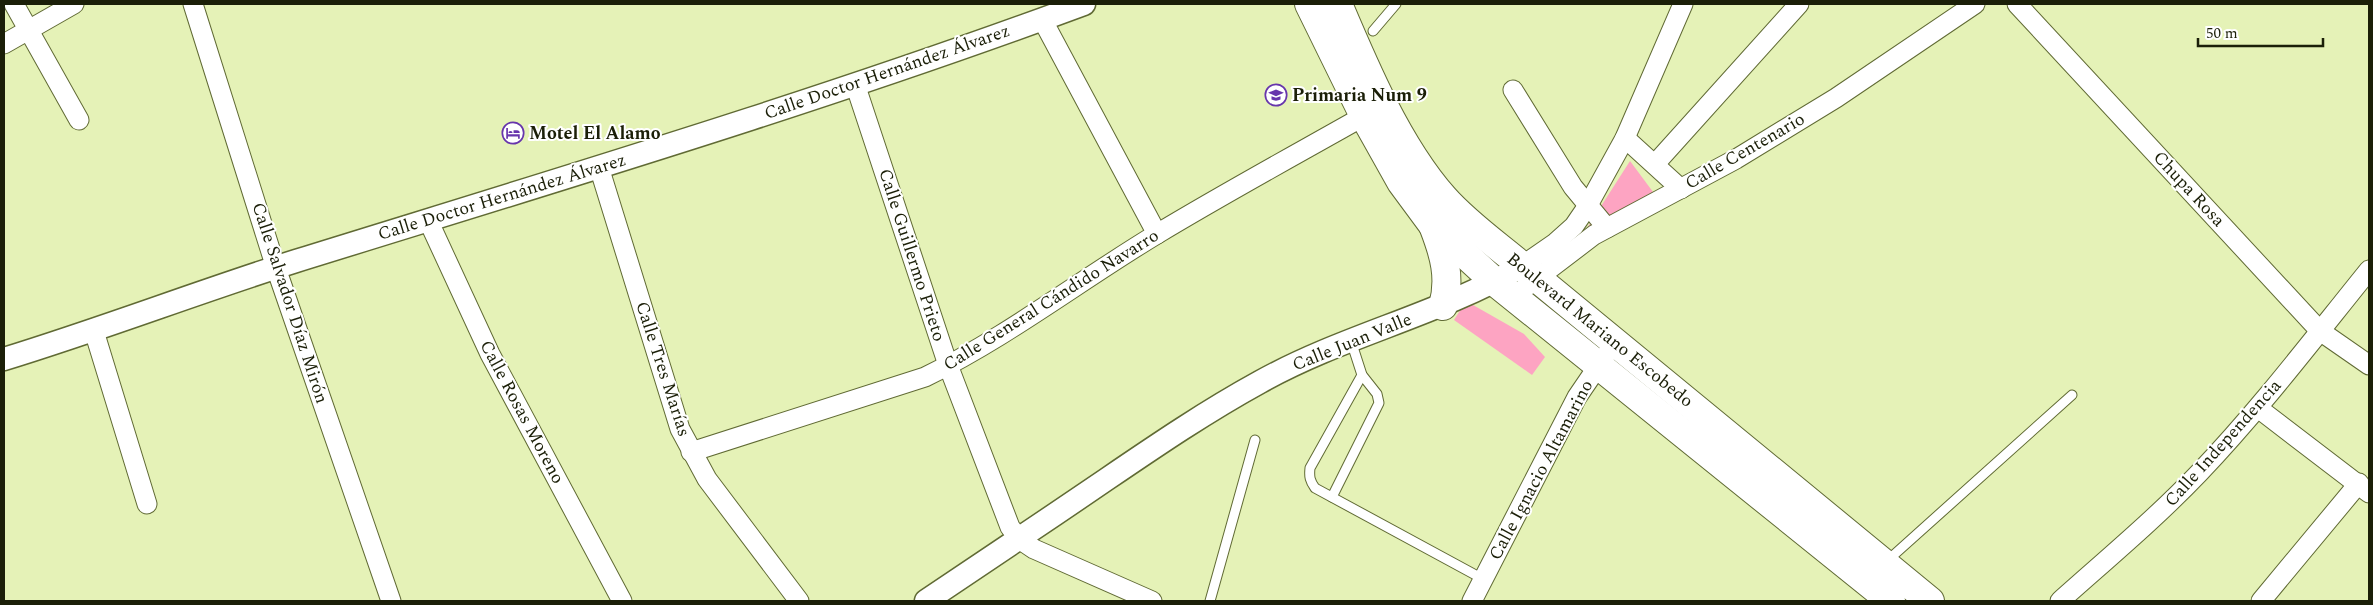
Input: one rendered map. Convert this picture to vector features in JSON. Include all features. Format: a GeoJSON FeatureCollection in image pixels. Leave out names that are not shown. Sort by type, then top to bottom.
{"type":"FeatureCollection","features":[{"type":"Feature","properties":{"kind":"main road","name":"Boulevard Mariano Escobedo"},"geometry":{"type":"LineString","coordinates":[[1309,4],[1364,116],[1401,182],[1432,224],[1505,289],[1599,363],[1891,601]]}},
{"type":"Feature","properties":{"kind":"main road","name":"Boulevard Mariano Escobedo"},"geometry":{"type":"LineString","coordinates":[[1338,4],[1394,122],[1426,174],[1444,198],[1466,219],[1930,601]]}},
{"type":"Feature","properties":{"kind":"main road"},"geometry":{"type":"LineString","coordinates":[[1432,224],[1442,251],[1448,276],[1447,291],[1442,306]]}},
{"type":"Feature","properties":{"kind":"street"},"geometry":{"type":"LineString","coordinates":[[14,4],[79,120]]}},
{"type":"Feature","properties":{"kind":"street"},"geometry":{"type":"LineString","coordinates":[[4,44],[74,4]]}},
{"type":"Feature","properties":{"kind":"street","name":"Calle Salvador Díaz Mirón"},"geometry":{"type":"LineString","coordinates":[[193,4],[276,268],[391,601]]}},
{"type":"Feature","properties":{"kind":"street","name":"Calle Doctor Hernández Álvarez"},"geometry":{"type":"LineString","coordinates":[[4,359],[94,331],[276,268],[599,167],[855,84],[1084,4]]}},
{"type":"Feature","properties":{"kind":"street","name":"Calle Juan Valle"},"geometry":{"type":"LineString","coordinates":[[926,601],[1191,423],[1261,381],[1351,341],[1442,306],[1505,289],[1530,272],[1555,243],[1574,226],[1587,207],[1625,138],[1683,4]]}},
{"type":"Feature","properties":{"kind":"street"},"geometry":{"type":"LineString","coordinates":[[1655,164],[1799,4]]}},
{"type":"Feature","properties":{"kind":"street","name":"Calle Centenario"},"geometry":{"type":"LineString","coordinates":[[1530,272],[1736,158],[1836,98],[1975,4]]}},
{"type":"Feature","properties":{"kind":"street","name":"Chupa Rosa"},"geometry":{"type":"LineString","coordinates":[[2017,4],[2320,331],[2369,365]]}},
{"type":"Feature","properties":{"kind":"street"},"geometry":{"type":"LineString","coordinates":[[1042,19],[1156,234]]}},
{"type":"Feature","properties":{"kind":"street","name":"Calle Guillermo Prieto"},"geometry":{"type":"LineString","coordinates":[[855,84],[948,366],[1004,513],[1019,539]]}},
{"type":"Feature","properties":{"kind":"street"},"geometry":{"type":"LineString","coordinates":[[1513,90],[1587,207],[1607,228]]}},
{"type":"Feature","properties":{"kind":"street","name":"Calle General Cándido Navarro"},"geometry":{"type":"LineString","coordinates":[[691,452],[925,377],[948,366],[980,348],[1156,234],[1364,116]]}},
{"type":"Feature","properties":{"kind":"street"},"geometry":{"type":"LineString","coordinates":[[1625,138],[1681,189]]}},
{"type":"Feature","properties":{"kind":"street","name":"Calle Tres Marías"},"geometry":{"type":"LineString","coordinates":[[599,167],[680,429],[706,479],[799,601]]}},
{"type":"Feature","properties":{"kind":"street","name":"Calle Rosas Moreno"},"geometry":{"type":"LineString","coordinates":[[428,220],[490,354],[622,601]]}},
{"type":"Feature","properties":{"kind":"street","name":"Calle Independencia"},"geometry":{"type":"LineString","coordinates":[[2060,601],[2150,521],[2199,473],[2258,408],[2369,270]]}},
{"type":"Feature","properties":{"kind":"street"},"geometry":{"type":"LineString","coordinates":[[94,331],[147,504]]}},
{"type":"Feature","properties":{"kind":"street","name":"Calle Ignacio Altamarino"},"geometry":{"type":"LineString","coordinates":[[1472,601],[1577,397],[1599,363],[1616,342]]}},
{"type":"Feature","properties":{"kind":"street"},"geometry":{"type":"LineString","coordinates":[[2258,408],[2364,488],[2261,601]]}},
{"type":"Feature","properties":{"kind":"street"},"geometry":{"type":"LineString","coordinates":[[1019,539],[1061,562],[1152,601]]}},
{"type":"Feature","properties":{"kind":"lane"},"geometry":{"type":"LineString","coordinates":[[1372,31],[1396,4]]}},
{"type":"Feature","properties":{"kind":"lane"},"geometry":{"type":"LineString","coordinates":[[1332,497],[1379,402],[1377,394],[1362,375],[1351,341]]}},
{"type":"Feature","properties":{"kind":"lane"},"geometry":{"type":"LineString","coordinates":[[1362,375],[1310,468],[1309,476],[1314,488],[1483,579]]}},
{"type":"Feature","properties":{"kind":"lane"},"geometry":{"type":"LineString","coordinates":[[1885,563],[2072,395]]}},
{"type":"Feature","properties":{"kind":"lane"},"geometry":{"type":"LineString","coordinates":[[1210,601],[1255,440]]}},
{"type":"Feature","properties":{"kind":"shaded area"},"geometry":{"type":"Polygon","coordinates":[[[1630,161],[1656,196],[1580,239],[1630,161]]]}},
{"type":"Feature","properties":{"kind":"shaded area"},"geometry":{"type":"Polygon","coordinates":[[[1466,301],[1524,334],[1545,357],[1532,375],[1454,320],[1466,301]]]}},
{"type":"Feature","properties":{"kind":"place","name":"Primaria Num 9"},"geometry":{"type":"Point","coordinates":[1276,95]}},
{"type":"Feature","properties":{"kind":"place","name":"Motel El Alamo"},"geometry":{"type":"Point","coordinates":[513,133]}}]}
